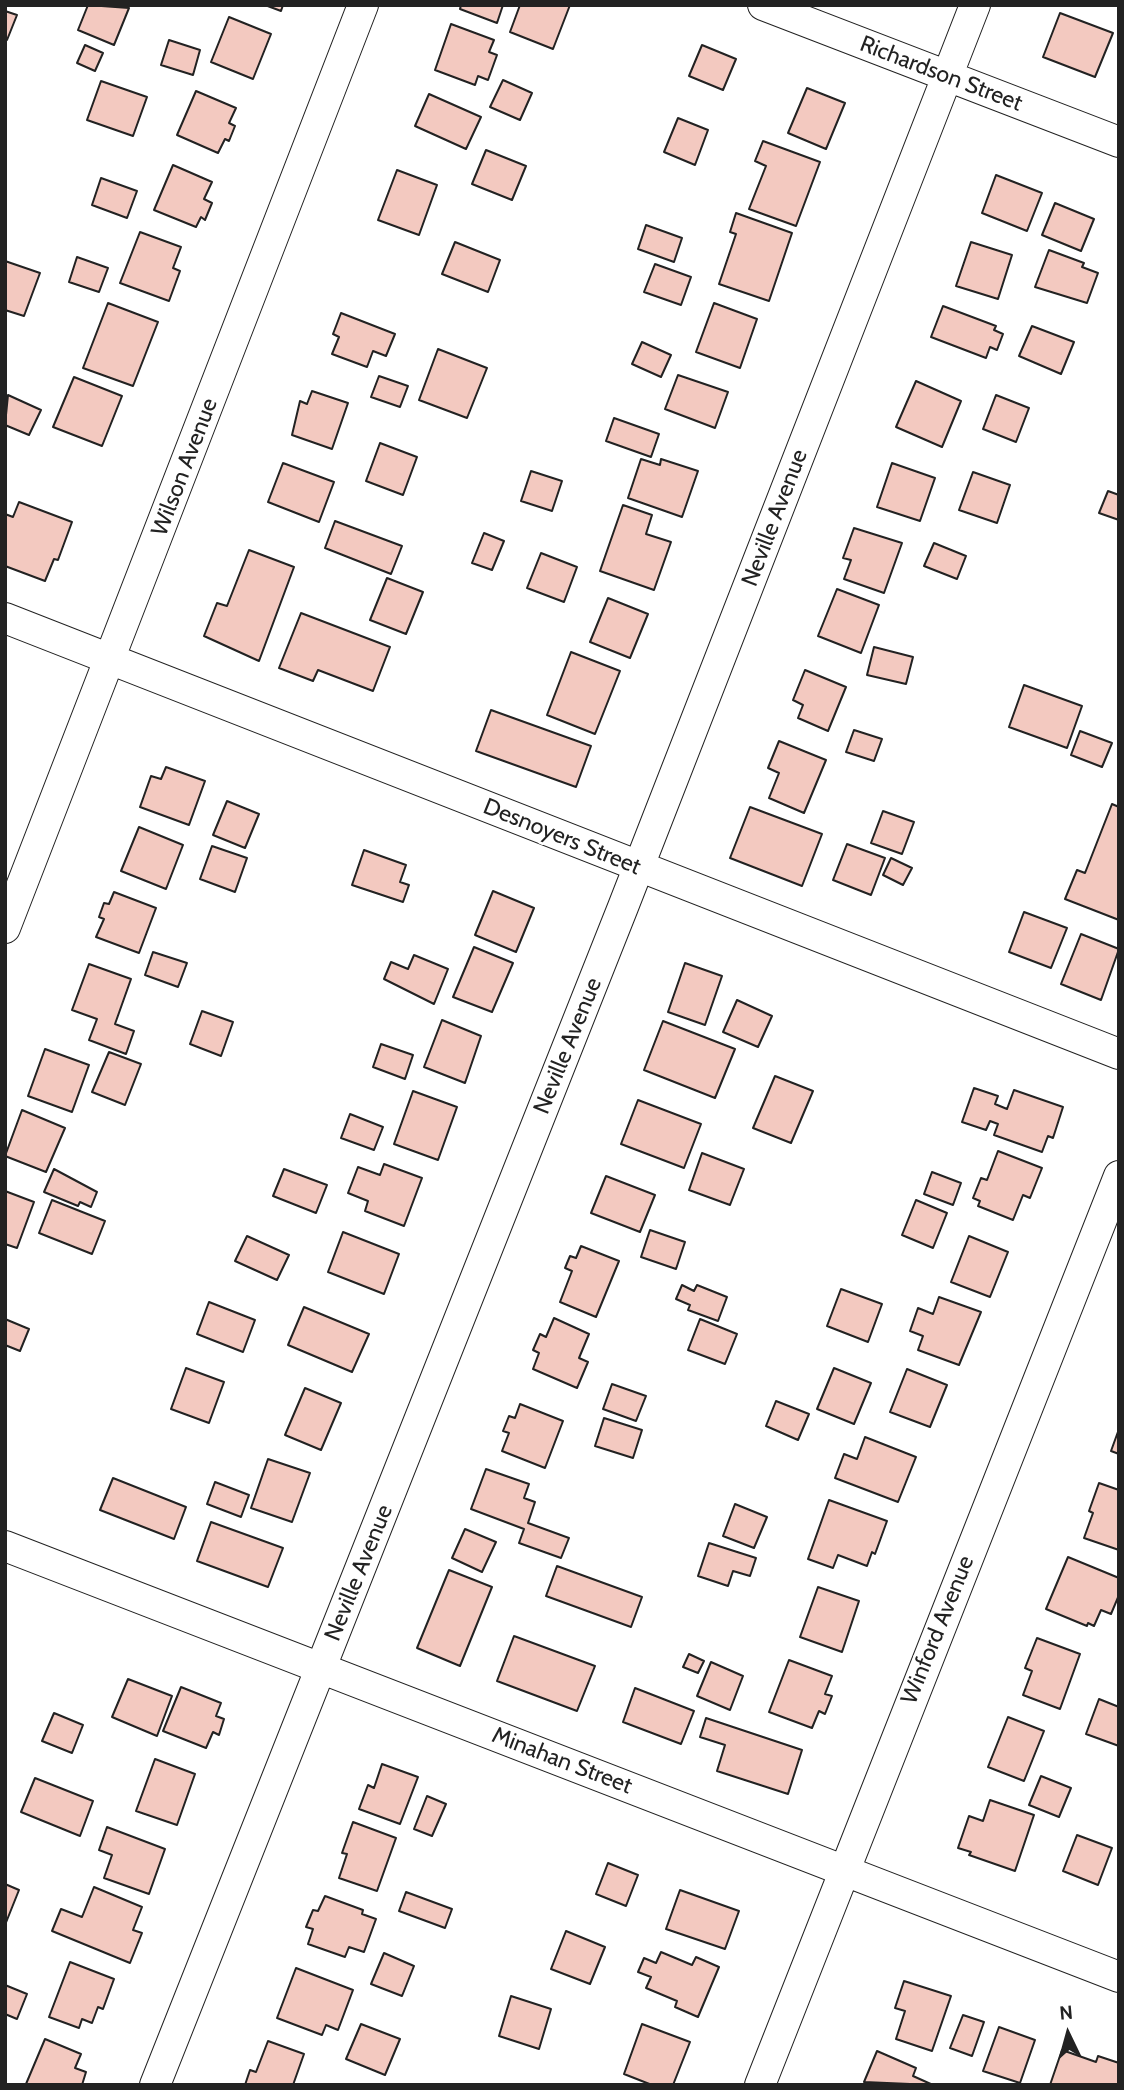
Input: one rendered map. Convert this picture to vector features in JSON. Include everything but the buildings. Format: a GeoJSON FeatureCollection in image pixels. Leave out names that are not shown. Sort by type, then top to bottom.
{"type":"FeatureCollection","features":[{"type":"Feature","properties":{"kind":"street","name":"Wilson Avenue"},"geometry":{"type":"LineString","coordinates":[[5,928],[363,5]]}},
{"type":"Feature","properties":{"kind":"street","name":"Richardson Street"},"geometry":{"type":"LineString","coordinates":[[764,5],[1119,142]]}},
{"type":"Feature","properties":{"kind":"street","name":"Neville Avenue"},"geometry":{"type":"LineString","coordinates":[[155,2085],[639,868],[975,5]]}},
{"type":"Feature","properties":{"kind":"street","name":"Desnoyers Street"},"geometry":{"type":"LineString","coordinates":[[5,618],[1119,1054]]}},
{"type":"Feature","properties":{"kind":"street","name":"Winford Avenue"},"geometry":{"type":"LineString","coordinates":[[760,2085],[1119,1176]]}},
{"type":"Feature","properties":{"kind":"street","name":"Minahan Street"},"geometry":{"type":"LineString","coordinates":[[5,1546],[1119,1978]]}}]}
